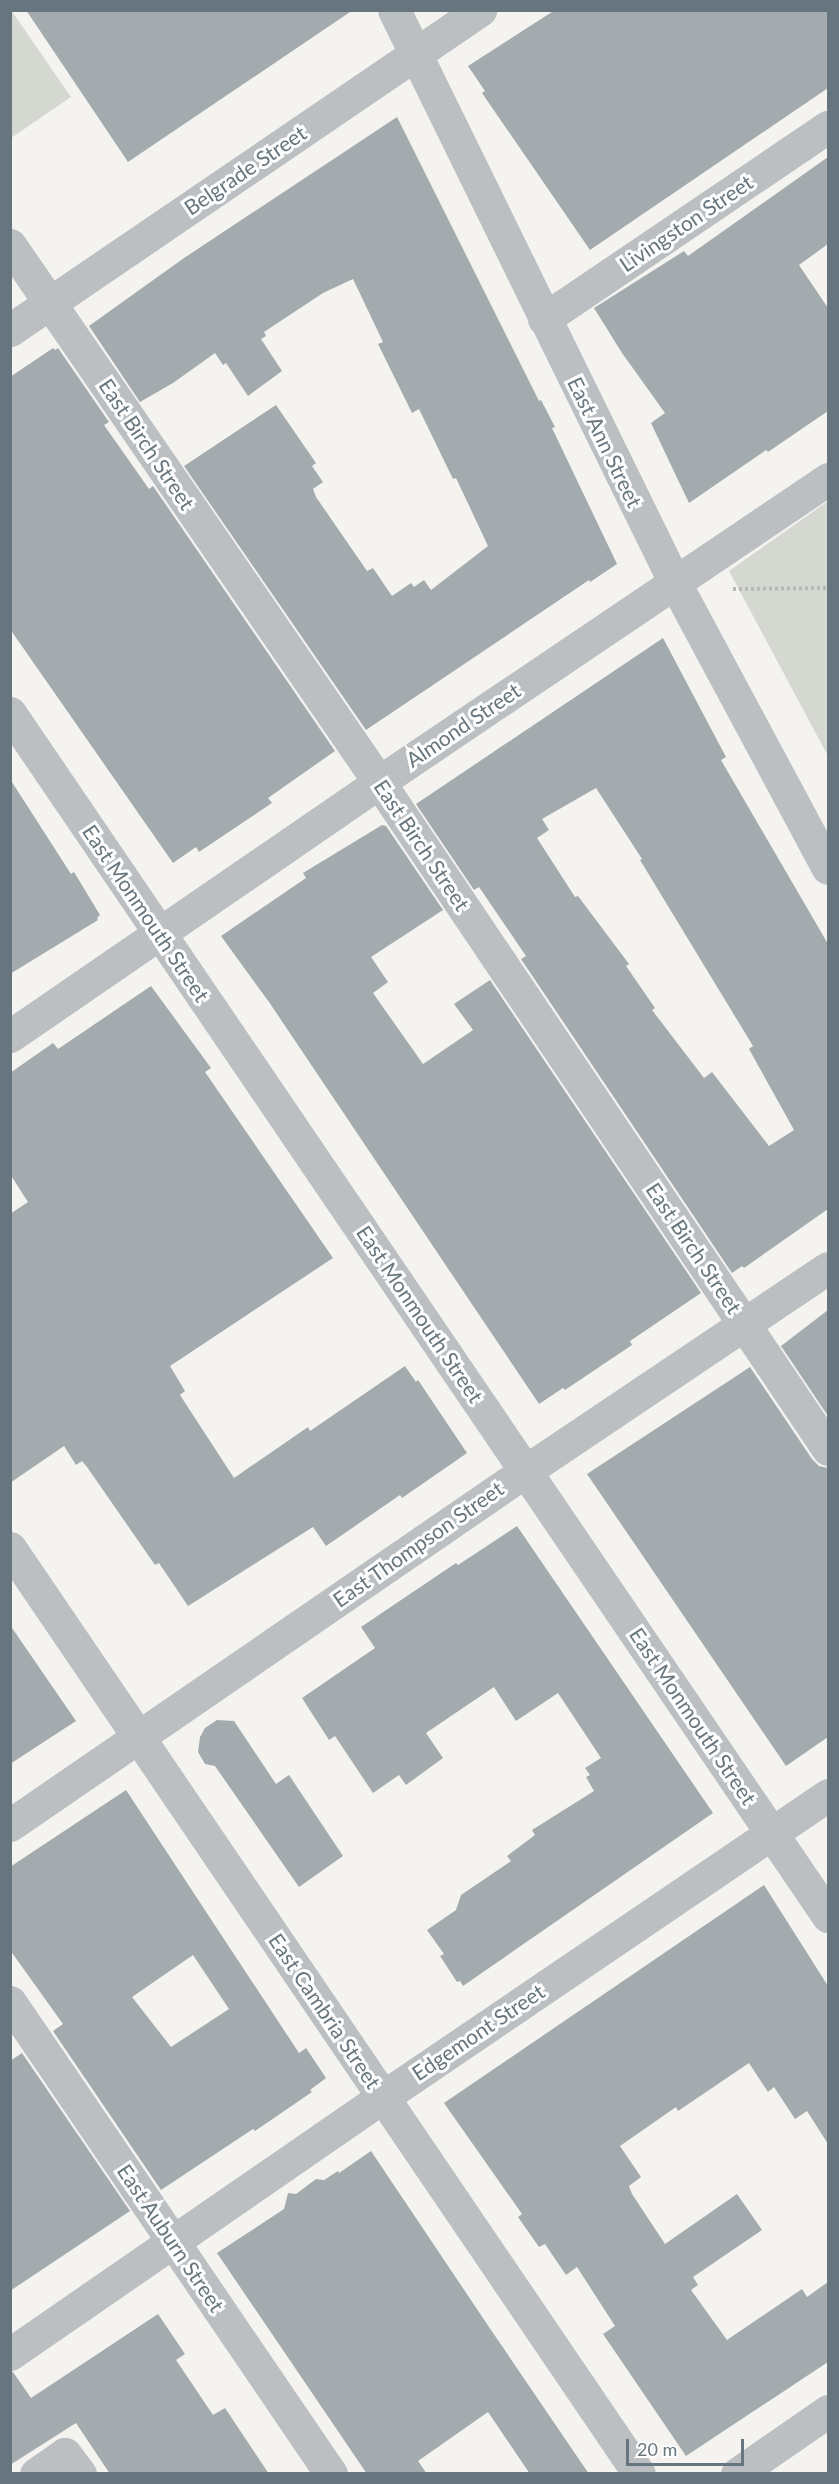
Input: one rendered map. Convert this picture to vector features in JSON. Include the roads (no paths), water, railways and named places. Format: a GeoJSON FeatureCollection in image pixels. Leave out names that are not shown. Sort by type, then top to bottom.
{"type":"FeatureCollection","features":[{"type":"Feature","properties":{"kind":"street","name":"East Ann Street"},"geometry":{"type":"LineString","coordinates":[[394,10],[675,583],[828,868]]}},
{"type":"Feature","properties":{"kind":"street","name":"Belgrade Street"},"geometry":{"type":"LineString","coordinates":[[10,330],[480,10]]}},
{"type":"Feature","properties":{"kind":"street","name":"Livingston Street"},"geometry":{"type":"LineString","coordinates":[[544,319],[828,127]]}},
{"type":"Feature","properties":{"kind":"street","name":"East Birch Street"},"geometry":{"type":"LineString","coordinates":[[10,245],[379,782],[828,1449]]}},
{"type":"Feature","properties":{"kind":"street","name":"Almond Street"},"geometry":{"type":"LineString","coordinates":[[10,1036],[379,782],[828,479]]}},
{"type":"Feature","properties":{"kind":"street","name":"East Monmouth Street"},"geometry":{"type":"LineString","coordinates":[[10,713],[527,1470],[828,1916]]}},
{"type":"Feature","properties":{"kind":"street","name":"East Thompson Street"},"geometry":{"type":"LineString","coordinates":[[10,1825],[527,1470],[828,1268]]}},
{"type":"Feature","properties":{"kind":"street","name":"East Cambria Street"},"geometry":{"type":"LineString","coordinates":[[10,1548],[639,2474]]}},
{"type":"Feature","properties":{"kind":"street","name":"Edgemont Street"},"geometry":{"type":"LineString","coordinates":[[10,2354],[828,1795]]}},
{"type":"Feature","properties":{"kind":"street","name":"East Auburn Street"},"geometry":{"type":"LineString","coordinates":[[10,2002],[331,2474]]}},
{"type":"Feature","properties":{"kind":"street"},"geometry":{"type":"LineString","coordinates":[[737,2474],[828,2411]]}},
{"type":"Feature","properties":{"kind":"street"},"geometry":{"type":"LineString","coordinates":[[36,2474],[65,2454],[80,2474]]}}]}
